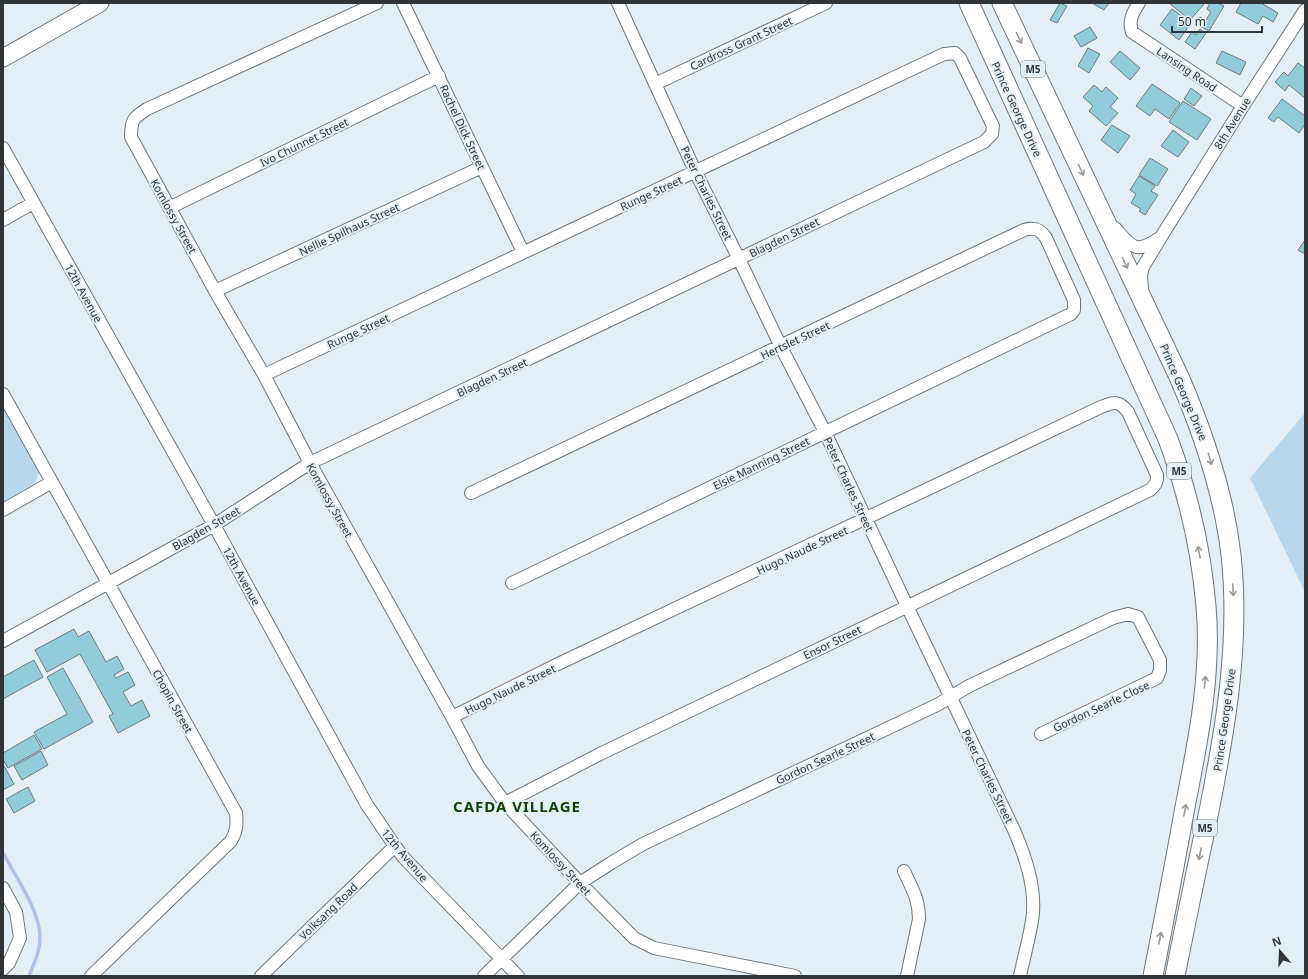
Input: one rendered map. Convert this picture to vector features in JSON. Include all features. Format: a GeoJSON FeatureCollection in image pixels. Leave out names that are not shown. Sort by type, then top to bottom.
{"type":"FeatureCollection","features":[{"type":"Feature","properties":{"kind":"main road"},"geometry":{"type":"LineString","coordinates":[[3,58],[100,3]]}},
{"type":"Feature","properties":{"kind":"main road","name":"Prince George Drive"},"geometry":{"type":"LineString","coordinates":[[968,3],[1168,438],[1189,503],[1200,558],[1206,607],[1206,675],[1201,721],[1153,976]]}},
{"type":"Feature","properties":{"kind":"main road","name":"Prince George Drive"},"geometry":{"type":"LineString","coordinates":[[1002,3],[1194,411],[1206,443],[1220,496],[1231,555],[1234,608],[1231,678],[1226,724],[1175,976]]}},
{"type":"Feature","properties":{"kind":"street","name":"Komlossy Street"},"geometry":{"type":"LineString","coordinates":[[377,3],[147,109],[136,116],[131,126],[131,136],[169,208],[264,376],[310,463],[478,766],[505,803],[634,938],[654,948],[795,976]]}},
{"type":"Feature","properties":{"kind":"street","name":"Rachel Dick Street"},"geometry":{"type":"LineString","coordinates":[[403,3],[523,252]]}},
{"type":"Feature","properties":{"kind":"street","name":"Peter Charles Street"},"geometry":{"type":"LineString","coordinates":[[618,3],[696,173],[781,347],[825,432],[906,606],[1014,830],[1026,859],[1032,883],[1033,914],[1020,976]]}},
{"type":"Feature","properties":{"kind":"street","name":"Cardross Grant Street"},"geometry":{"type":"LineString","coordinates":[[655,84],[826,3]]}},
{"type":"Feature","properties":{"kind":"street","name":"Lansing Road"},"geometry":{"type":"LineString","coordinates":[[1139,3],[1132,16],[1130,27],[1132,32],[1243,106]]}},
{"type":"Feature","properties":{"kind":"street","name":"8th Avenue"},"geometry":{"type":"LineString","coordinates":[[1145,305],[1141,288],[1141,275],[1143,267],[1243,106],[1305,10]]}},
{"type":"Feature","properties":{"kind":"street","name":"Runge Street"},"geometry":{"type":"LineString","coordinates":[[264,376],[523,252],[696,173],[950,52],[955,53],[960,58],[989,116],[993,126],[992,134]]}},
{"type":"Feature","properties":{"kind":"street","name":"Ivo Chunnet Street"},"geometry":{"type":"LineString","coordinates":[[169,208],[439,76]]}},
{"type":"Feature","properties":{"kind":"street","name":"Blagden Street"},"geometry":{"type":"LineString","coordinates":[[3,641],[214,524],[310,463],[984,142],[992,134]]}},
{"type":"Feature","properties":{"kind":"street","name":"12th Avenue"},"geometry":{"type":"LineString","coordinates":[[3,148],[214,524],[367,806],[394,846],[518,976]]}},
{"type":"Feature","properties":{"kind":"street","name":"Nellie Spilhaus Street"},"geometry":{"type":"LineString","coordinates":[[215,291],[482,167]]}},
{"type":"Feature","properties":{"kind":"street"},"geometry":{"type":"LineString","coordinates":[[3,220],[33,203]]}},
{"type":"Feature","properties":{"kind":"street"},"geometry":{"type":"LineString","coordinates":[[1102,215],[1125,241],[1133,246],[1146,246],[1161,237]]}},
{"type":"Feature","properties":{"kind":"street","name":"Hertslet Street"},"geometry":{"type":"LineString","coordinates":[[471,493],[1030,228],[1042,232],[1046,238],[1074,300],[1074,310]]}},
{"type":"Feature","properties":{"kind":"street","name":"Elsie Manning Street"},"geometry":{"type":"LineString","coordinates":[[512,583],[1066,317],[1074,310]]}},
{"type":"Feature","properties":{"kind":"street","name":"Chopin Street"},"geometry":{"type":"LineString","coordinates":[[3,394],[107,584],[236,813],[237,826],[233,837],[221,852],[91,976]]}},
{"type":"Feature","properties":{"kind":"street","name":"Hugo Naude Street"},"geometry":{"type":"LineString","coordinates":[[452,717],[558,664],[1101,408],[1116,403],[1124,407],[1135,425],[1153,465],[1157,480]]}},
{"type":"Feature","properties":{"kind":"street","name":"Ensor Street"},"geometry":{"type":"LineString","coordinates":[[505,803],[600,754],[1150,490],[1156,484],[1157,480]]}},
{"type":"Feature","properties":{"kind":"street"},"geometry":{"type":"LineString","coordinates":[[3,510],[52,482]]}},
{"type":"Feature","properties":{"kind":"street","name":"Gordon Searle Street"},"geometry":{"type":"LineString","coordinates":[[484,976],[580,883],[610,863],[643,844],[930,708],[969,686],[1108,620],[1128,614],[1138,617],[1142,622],[1160,660],[1160,670],[1158,675]]}},
{"type":"Feature","properties":{"kind":"street","name":"Gordon Searle Close"},"geometry":{"type":"LineString","coordinates":[[1041,734],[1153,681],[1158,675]]}},
{"type":"Feature","properties":{"kind":"street","name":"Volksang Road"},"geometry":{"type":"LineString","coordinates":[[262,976],[394,846]]}},
{"type":"Feature","properties":{"kind":"street"},"geometry":{"type":"LineString","coordinates":[[904,872],[918,901],[919,910],[919,919],[907,976]]}},
{"type":"Feature","properties":{"kind":"street"},"geometry":{"type":"LineString","coordinates":[[3,888],[16,912],[20,938],[9,963],[3,969]]}},
{"type":"Feature","properties":{"kind":"shaded area"},"geometry":{"type":"Polygon","coordinates":[[[3,407],[39,473],[35,483],[3,502],[3,407]]]}},
{"type":"Feature","properties":{"kind":"shaded area"},"geometry":{"type":"Polygon","coordinates":[[[1305,413],[1305,592],[1250,478],[1305,413]]]}},
{"type":"Feature","properties":{"kind":"building"},"geometry":{"type":"Polygon","coordinates":[[[1060,3],[1067,6],[1057,23],[1050,20],[1060,3]]]}},
{"type":"Feature","properties":{"kind":"building"},"geometry":{"type":"Polygon","coordinates":[[[1092,3],[1109,3],[1104,10],[1092,3]]]}},
{"type":"Feature","properties":{"kind":"building"},"geometry":{"type":"Polygon","coordinates":[[[1169,3],[1205,3],[1190,20],[1169,3]]]}},
{"type":"Feature","properties":{"kind":"building"},"geometry":{"type":"Polygon","coordinates":[[[1210,3],[1218,3],[1224,6],[1209,31],[1196,24],[1200,17],[1206,20],[1211,12],[1207,9],[1210,3]]]}},
{"type":"Feature","properties":{"kind":"building"},"geometry":{"type":"Polygon","coordinates":[[[1241,3],[1261,3],[1278,13],[1273,22],[1263,16],[1258,24],[1236,12],[1241,3]]]}},
{"type":"Feature","properties":{"kind":"building"},"geometry":{"type":"Polygon","coordinates":[[[1172,9],[1191,23],[1179,40],[1160,25],[1172,9]]]}},
{"type":"Feature","properties":{"kind":"building"},"geometry":{"type":"Polygon","coordinates":[[[1090,27],[1097,38],[1081,47],[1074,36],[1090,27]]]}},
{"type":"Feature","properties":{"kind":"building"},"geometry":{"type":"Polygon","coordinates":[[[1200,29],[1206,33],[1195,49],[1185,42],[1192,32],[1196,35],[1200,29]]]}},
{"type":"Feature","properties":{"kind":"building"},"geometry":{"type":"Polygon","coordinates":[[[1088,48],[1100,54],[1089,73],[1078,66],[1088,48]]]}},
{"type":"Feature","properties":{"kind":"building"},"geometry":{"type":"Polygon","coordinates":[[[1120,51],[1140,68],[1130,80],[1110,62],[1120,51]]]}},
{"type":"Feature","properties":{"kind":"building"},"geometry":{"type":"Polygon","coordinates":[[[1222,51],[1246,62],[1240,75],[1216,63],[1222,51]]]}},
{"type":"Feature","properties":{"kind":"building"},"geometry":{"type":"Polygon","coordinates":[[[1298,63],[1305,68],[1305,98],[1289,85],[1285,91],[1275,82],[1284,72],[1288,76],[1298,63]]]}},
{"type":"Feature","properties":{"kind":"building"},"geometry":{"type":"Polygon","coordinates":[[[1152,84],[1180,103],[1169,119],[1155,109],[1150,116],[1136,106],[1152,84]]]}},
{"type":"Feature","properties":{"kind":"building"},"geometry":{"type":"Polygon","coordinates":[[[1094,85],[1102,92],[1106,87],[1118,98],[1110,107],[1118,113],[1106,126],[1089,111],[1093,106],[1083,97],[1094,85]]]}},
{"type":"Feature","properties":{"kind":"building"},"geometry":{"type":"Polygon","coordinates":[[[1191,88],[1202,96],[1194,106],[1184,99],[1191,88]]]}},
{"type":"Feature","properties":{"kind":"building"},"geometry":{"type":"Polygon","coordinates":[[[1282,99],[1305,116],[1305,124],[1299,133],[1278,117],[1274,122],[1268,118],[1282,99]]]}},
{"type":"Feature","properties":{"kind":"building"},"geometry":{"type":"Polygon","coordinates":[[[1183,101],[1211,119],[1197,140],[1169,122],[1183,101]]]}},
{"type":"Feature","properties":{"kind":"building"},"geometry":{"type":"Polygon","coordinates":[[[1112,125],[1130,136],[1118,153],[1101,140],[1112,125]]]}},
{"type":"Feature","properties":{"kind":"building"},"geometry":{"type":"Polygon","coordinates":[[[1173,130],[1189,142],[1178,157],[1161,146],[1173,130]]]}},
{"type":"Feature","properties":{"kind":"building"},"geometry":{"type":"Polygon","coordinates":[[[1150,158],[1168,169],[1157,186],[1139,175],[1150,158]]]}},
{"type":"Feature","properties":{"kind":"building"},"geometry":{"type":"Polygon","coordinates":[[[1139,176],[1155,186],[1151,191],[1158,195],[1145,215],[1139,211],[1141,209],[1131,203],[1136,194],[1130,190],[1139,176]]]}},
{"type":"Feature","properties":{"kind":"building"},"geometry":{"type":"Polygon","coordinates":[[[1305,240],[1305,254],[1298,250],[1305,240]]]}},
{"type":"Feature","properties":{"kind":"building"},"geometry":{"type":"Polygon","coordinates":[[[74,629],[78,637],[89,631],[106,662],[117,656],[124,669],[114,675],[116,678],[128,672],[135,685],[123,692],[131,706],[142,700],[150,716],[118,733],[109,716],[113,714],[80,654],[47,672],[35,650],[74,629]]]}},
{"type":"Feature","properties":{"kind":"building"},"geometry":{"type":"Polygon","coordinates":[[[34,660],[43,677],[3,699],[3,677],[34,660]]]}},
{"type":"Feature","properties":{"kind":"building"},"geometry":{"type":"Polygon","coordinates":[[[63,668],[93,722],[44,749],[34,732],[67,714],[47,677],[63,668]]]}},
{"type":"Feature","properties":{"kind":"building"},"geometry":{"type":"Polygon","coordinates":[[[34,735],[42,749],[8,768],[3,760],[3,753],[34,735]]]}},
{"type":"Feature","properties":{"kind":"building"},"geometry":{"type":"Polygon","coordinates":[[[41,751],[48,765],[22,780],[14,766],[41,751]]]}},
{"type":"Feature","properties":{"kind":"building"},"geometry":{"type":"Polygon","coordinates":[[[3,764],[14,784],[3,790],[3,764]]]}},
{"type":"Feature","properties":{"kind":"building"},"geometry":{"type":"Polygon","coordinates":[[[28,787],[35,801],[14,813],[6,799],[28,787]]]}},
{"type":"Feature","properties":{"kind":"waterway"},"geometry":{"type":"LineString","coordinates":[[3,853],[32,906],[39,928],[39,948],[29,976]]}},
{"type":"Feature","properties":{"kind":"district","name":"CAFDA VILLAGE"},"geometry":{"type":"Point","coordinates":[517,806]}}]}
